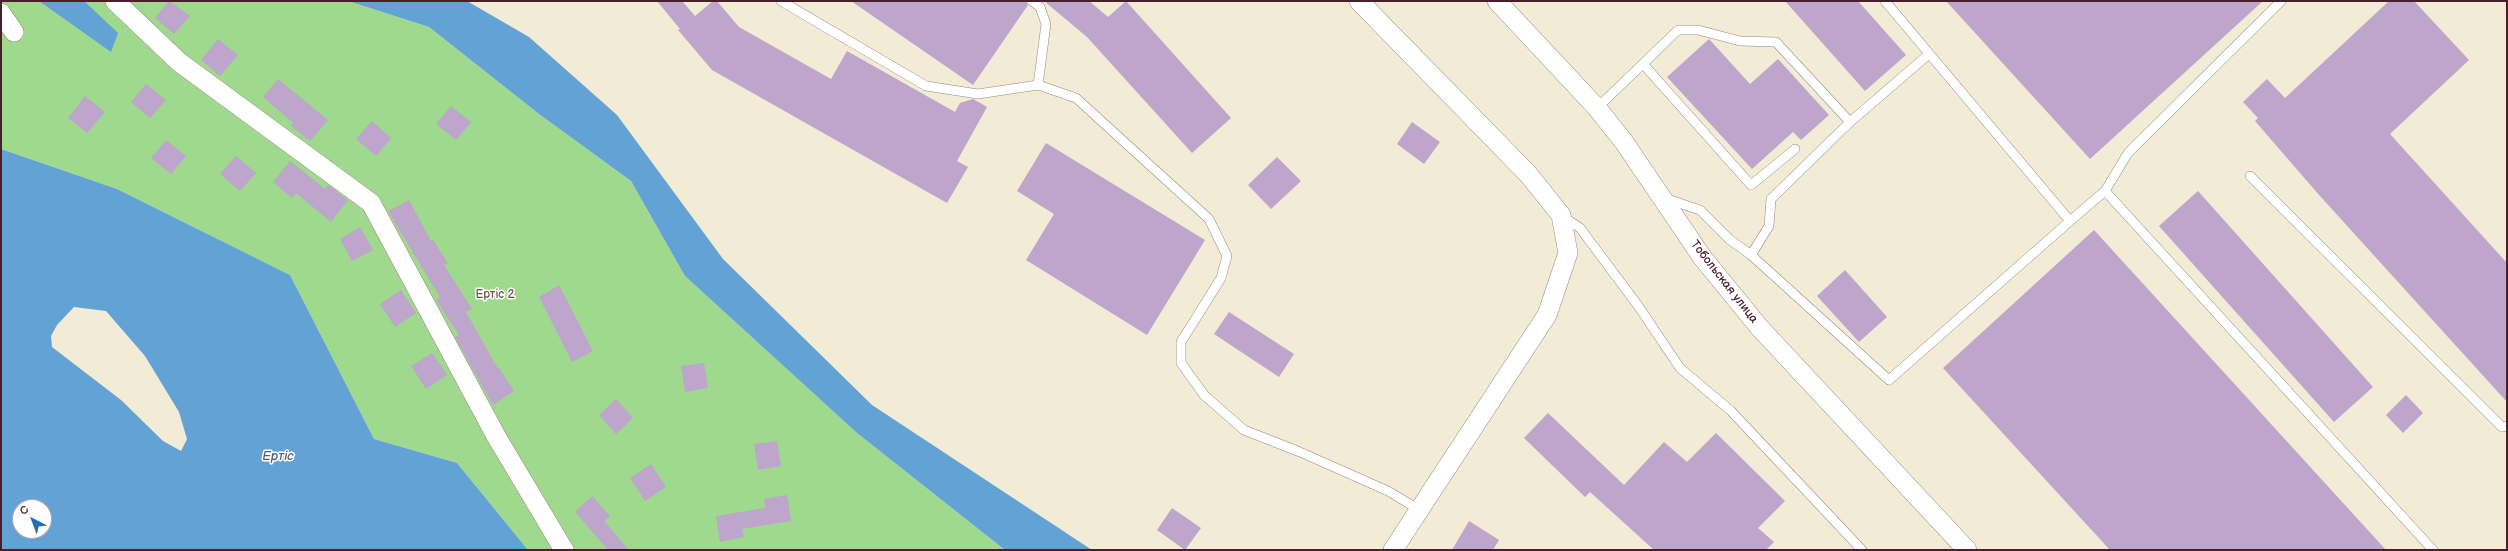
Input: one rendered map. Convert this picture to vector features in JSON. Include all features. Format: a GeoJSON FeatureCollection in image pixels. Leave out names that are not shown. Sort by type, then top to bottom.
{"type":"FeatureCollection","features":[{"type":"Feature","properties":{"kind":"street"},"geometry":{"type":"LineString","coordinates":[[115,1],[180,62],[372,203],[496,436],[564,550]]}},
{"type":"Feature","properties":{"kind":"street"},"geometry":{"type":"LineString","coordinates":[[1359,1],[1528,174],[1561,215],[1568,253],[1547,314],[1418,509],[1393,550]]}},
{"type":"Feature","properties":{"kind":"street","name":"Тобольская улица"},"geometry":{"type":"LineString","coordinates":[[1497,1],[1597,108],[1624,142],[1702,257],[1759,328],[1967,550]]}},
{"type":"Feature","properties":{"kind":"street"},"geometry":{"type":"LineString","coordinates":[[1,13],[14,32]]}},
{"type":"Feature","properties":{"kind":"lane"},"geometry":{"type":"LineString","coordinates":[[781,1],[926,86],[978,94],[1038,85],[1076,98],[1209,219],[1227,256],[1221,278],[1181,342],[1181,364],[1204,395],[1244,430],[1300,452],[1382,489],[1418,509]]}},
{"type":"Feature","properties":{"kind":"lane"},"geometry":{"type":"LineString","coordinates":[[1032,1],[1040,8],[1046,24],[1038,85]]}},
{"type":"Feature","properties":{"kind":"lane"},"geometry":{"type":"LineString","coordinates":[[1885,1],[2070,221]]}},
{"type":"Feature","properties":{"kind":"lane"},"geometry":{"type":"LineString","coordinates":[[1662,197],[1700,210],[1728,239],[1751,256],[1889,380],[2105,191],[2128,153],[2281,1]]}},
{"type":"Feature","properties":{"kind":"lane"},"geometry":{"type":"LineString","coordinates":[[1597,108],[1678,30],[1698,30],[1740,41],[1776,42],[1850,122]]}},
{"type":"Feature","properties":{"kind":"lane"},"geometry":{"type":"LineString","coordinates":[[1751,256],[1769,226],[1772,199],[1850,122],[1929,54]]}},
{"type":"Feature","properties":{"kind":"lane"},"geometry":{"type":"LineString","coordinates":[[1643,64],[1751,186],[1795,149]]}},
{"type":"Feature","properties":{"kind":"lane"},"geometry":{"type":"LineString","coordinates":[[2250,176],[2502,427],[2507,426]]}},
{"type":"Feature","properties":{"kind":"lane"},"geometry":{"type":"LineString","coordinates":[[2105,191],[2433,550]]}},
{"type":"Feature","properties":{"kind":"lane"},"geometry":{"type":"LineString","coordinates":[[1561,215],[1580,228],[1639,308],[1680,368],[1730,411],[1862,550]]}},
{"type":"Feature","properties":{"kind":"green space","name":"Ертіс 2"},"geometry":{"type":"Polygon","coordinates":[[[1,1],[348,1],[429,27],[539,114],[631,181],[685,276],[857,433],[1005,550],[528,550],[457,463],[374,439],[290,275],[117,189],[1,149],[1,1]]]}},
{"type":"Feature","properties":{"kind":"water"},"geometry":{"type":"Polygon","coordinates":[[[39,1],[84,1],[118,33],[111,52],[39,1]]]}},
{"type":"Feature","properties":{"kind":"water"},"geometry":{"type":"Polygon","coordinates":[[[348,1],[467,1],[529,37],[617,115],[723,259],[872,405],[1092,550],[1005,550],[857,433],[685,276],[631,181],[539,114],[429,27],[348,1]]]}},
{"type":"Feature","properties":{"kind":"water","name":"Ертіс"},"geometry":{"type":"Polygon","coordinates":[[[1,149],[117,189],[290,275],[374,439],[457,463],[528,550],[1,550],[1,149]],[[74,307],[57,325],[51,336],[52,347],[121,400],[163,441],[181,451],[187,439],[179,412],[145,356],[106,311],[74,307]]]}},
{"type":"Feature","properties":{"kind":"building"},"geometry":{"type":"Polygon","coordinates":[[[169,1],[190,16],[174,34],[155,18],[169,1]]]}},
{"type":"Feature","properties":{"kind":"building"},"geometry":{"type":"Polygon","coordinates":[[[657,1],[682,1],[695,16],[713,1],[717,1],[739,27],[831,79],[847,51],[955,112],[960,103],[973,99],[987,107],[957,161],[968,167],[947,203],[712,70],[678,30],[680,29],[657,1]]]}},
{"type":"Feature","properties":{"kind":"building"},"geometry":{"type":"Polygon","coordinates":[[[851,1],[1026,1],[1028,5],[973,85],[851,1]]]}},
{"type":"Feature","properties":{"kind":"building"},"geometry":{"type":"Polygon","coordinates":[[[1044,1],[1089,1],[1108,17],[1126,1],[1231,118],[1192,153],[1087,37],[1044,1]]]}},
{"type":"Feature","properties":{"kind":"building"},"geometry":{"type":"Polygon","coordinates":[[[1785,1],[1858,1],[1906,55],[1865,91],[1785,1]]]}},
{"type":"Feature","properties":{"kind":"building"},"geometry":{"type":"Polygon","coordinates":[[[1946,1],[2263,1],[2090,159],[1946,1]]]}},
{"type":"Feature","properties":{"kind":"building"},"geometry":{"type":"Polygon","coordinates":[[[2389,1],[2414,1],[2469,60],[2390,134],[2507,263],[2507,402],[2320,196],[2255,121],[2258,118],[2243,102],[2267,79],[2285,98],[2389,1]]]}},
{"type":"Feature","properties":{"kind":"building"},"geometry":{"type":"Polygon","coordinates":[[[218,39],[238,55],[220,76],[201,60],[218,39]]]}},
{"type":"Feature","properties":{"kind":"building"},"geometry":{"type":"Polygon","coordinates":[[[1709,39],[1750,84],[1778,59],[1829,115],[1801,140],[1793,132],[1752,169],[1667,77],[1709,39]]]}},
{"type":"Feature","properties":{"kind":"building"},"geometry":{"type":"Polygon","coordinates":[[[278,79],[328,120],[310,141],[291,126],[293,123],[263,97],[278,79]]]}},
{"type":"Feature","properties":{"kind":"building"},"geometry":{"type":"Polygon","coordinates":[[[146,84],[166,100],[150,118],[131,102],[146,84]]]}},
{"type":"Feature","properties":{"kind":"building"},"geometry":{"type":"Polygon","coordinates":[[[85,96],[105,112],[87,133],[68,118],[85,96]]]}},
{"type":"Feature","properties":{"kind":"building"},"geometry":{"type":"Polygon","coordinates":[[[451,106],[471,122],[456,140],[436,124],[451,106]]]}},
{"type":"Feature","properties":{"kind":"building"},"geometry":{"type":"Polygon","coordinates":[[[372,121],[391,138],[376,156],[356,139],[372,121]]]}},
{"type":"Feature","properties":{"kind":"building"},"geometry":{"type":"Polygon","coordinates":[[[1412,122],[1440,142],[1424,164],[1397,144],[1412,122]]]}},
{"type":"Feature","properties":{"kind":"building"},"geometry":{"type":"Polygon","coordinates":[[[166,140],[186,156],[171,174],[151,158],[166,140]]]}},
{"type":"Feature","properties":{"kind":"building"},"geometry":{"type":"Polygon","coordinates":[[[1046,143],[1205,240],[1147,335],[1026,260],[1054,214],[1017,191],[1046,143]]]}},
{"type":"Feature","properties":{"kind":"building"},"geometry":{"type":"Polygon","coordinates":[[[236,156],[256,173],[240,191],[220,174],[236,156]]]}},
{"type":"Feature","properties":{"kind":"building"},"geometry":{"type":"Polygon","coordinates":[[[1277,157],[1301,181],[1271,209],[1248,185],[1277,157]]]}},
{"type":"Feature","properties":{"kind":"building"},"geometry":{"type":"Polygon","coordinates":[[[290,161],[325,189],[328,185],[348,200],[331,222],[296,193],[292,198],[273,182],[290,161]]]}},
{"type":"Feature","properties":{"kind":"building"},"geometry":{"type":"Polygon","coordinates":[[[2198,191],[2373,387],[2334,422],[2159,226],[2198,191]]]}},
{"type":"Feature","properties":{"kind":"building"},"geometry":{"type":"Polygon","coordinates":[[[409,200],[431,241],[433,240],[448,263],[444,265],[472,309],[466,312],[498,369],[499,368],[514,391],[493,405],[455,337],[459,335],[436,300],[440,297],[388,211],[409,200]]]}},
{"type":"Feature","properties":{"kind":"building"},"geometry":{"type":"Polygon","coordinates":[[[360,227],[373,250],[352,261],[340,239],[360,227]]]}},
{"type":"Feature","properties":{"kind":"building"},"geometry":{"type":"Polygon","coordinates":[[[2094,230],[2386,550],[2110,550],[1943,368],[2094,230]]]}},
{"type":"Feature","properties":{"kind":"building"},"geometry":{"type":"Polygon","coordinates":[[[1845,270],[1887,317],[1859,342],[1817,296],[1845,270]]]}},
{"type":"Feature","properties":{"kind":"building"},"geometry":{"type":"Polygon","coordinates":[[[559,285],[593,351],[572,362],[539,297],[559,285]]]}},
{"type":"Feature","properties":{"kind":"building"},"geometry":{"type":"Polygon","coordinates":[[[401,290],[416,313],[395,327],[380,304],[401,290]]]}},
{"type":"Feature","properties":{"kind":"building"},"geometry":{"type":"Polygon","coordinates":[[[1229,312],[1294,354],[1279,377],[1214,334],[1229,312]]]}},
{"type":"Feature","properties":{"kind":"building"},"geometry":{"type":"Polygon","coordinates":[[[432,353],[447,375],[426,389],[411,366],[432,353]]]}},
{"type":"Feature","properties":{"kind":"building"},"geometry":{"type":"Polygon","coordinates":[[[704,363],[708,388],[685,392],[681,366],[704,363]]]}},
{"type":"Feature","properties":{"kind":"building"},"geometry":{"type":"Polygon","coordinates":[[[2406,395],[2423,413],[2403,433],[2386,415],[2406,395]]]}},
{"type":"Feature","properties":{"kind":"building"},"geometry":{"type":"Polygon","coordinates":[[[616,399],[633,418],[616,434],[599,415],[616,399]]]}},
{"type":"Feature","properties":{"kind":"building"},"geometry":{"type":"Polygon","coordinates":[[[1548,413],[1624,485],[1664,442],[1687,462],[1716,433],[1785,501],[1758,528],[1774,542],[1766,550],[1654,550],[1590,492],[1585,497],[1524,438],[1548,413]]]}},
{"type":"Feature","properties":{"kind":"building"},"geometry":{"type":"Polygon","coordinates":[[[777,441],[781,466],[758,470],[754,444],[777,441]]]}},
{"type":"Feature","properties":{"kind":"building"},"geometry":{"type":"Polygon","coordinates":[[[651,464],[666,487],[645,501],[630,478],[651,464]]]}},
{"type":"Feature","properties":{"kind":"building"},"geometry":{"type":"Polygon","coordinates":[[[787,495],[791,521],[742,529],[744,537],[720,542],[716,516],[765,508],[764,499],[787,495]]]}},
{"type":"Feature","properties":{"kind":"building"},"geometry":{"type":"Polygon","coordinates":[[[592,496],[610,516],[604,521],[629,550],[608,550],[575,512],[592,496]]]}},
{"type":"Feature","properties":{"kind":"building"},"geometry":{"type":"Polygon","coordinates":[[[1172,508],[1201,528],[1185,550],[1157,530],[1172,508]]]}},
{"type":"Feature","properties":{"kind":"building"},"geometry":{"type":"Polygon","coordinates":[[[1469,521],[1499,540],[1493,550],[1452,550],[1469,521]]]}}]}
